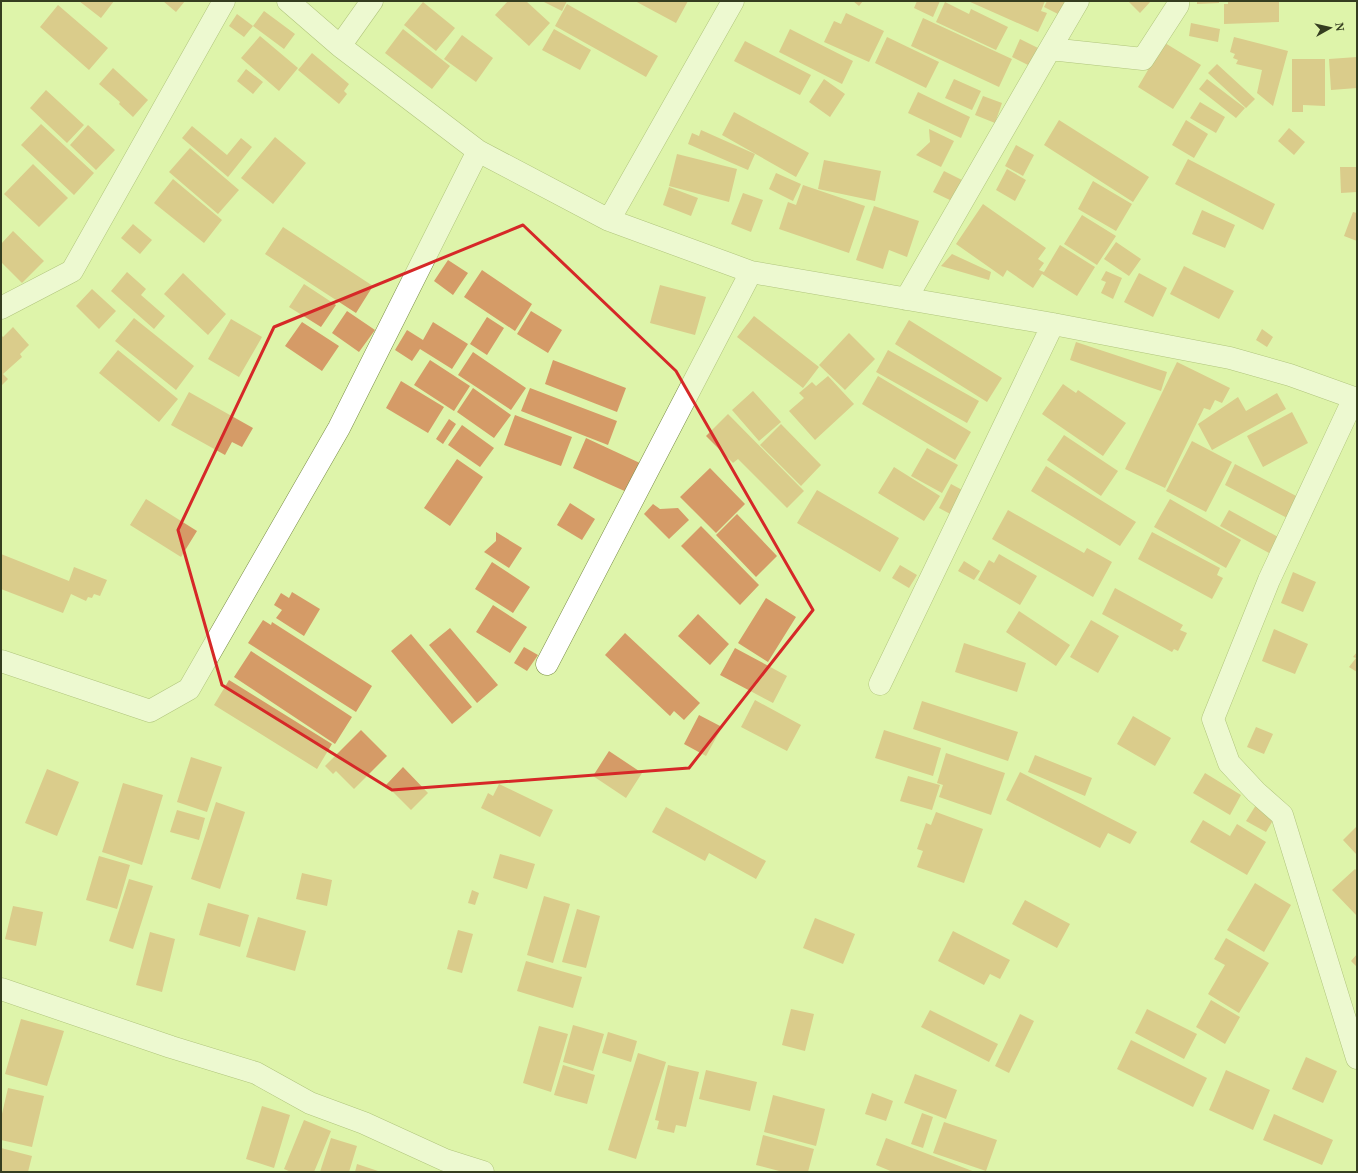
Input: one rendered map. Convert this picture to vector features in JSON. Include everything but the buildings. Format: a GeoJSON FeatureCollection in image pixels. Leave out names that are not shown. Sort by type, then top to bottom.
{"type":"FeatureCollection","features":[{"type":"Feature","properties":{"kind":"street"},"geometry":{"type":"LineString","coordinates":[[1,308],[72,271],[224,1]]}},
{"type":"Feature","properties":{"kind":"street"},"geometry":{"type":"LineString","coordinates":[[288,1],[340,46],[478,151],[609,220],[751,272],[1053,324],[1230,358],[1290,375],[1355,399],[1268,580],[1213,719],[1229,763],[1256,792],[1282,815],[1357,1058]]}},
{"type":"Feature","properties":{"kind":"street"},"geometry":{"type":"LineString","coordinates":[[340,46],[372,1]]}},
{"type":"Feature","properties":{"kind":"street"},"geometry":{"type":"LineString","coordinates":[[609,220],[733,1]]}},
{"type":"Feature","properties":{"kind":"street"},"geometry":{"type":"LineString","coordinates":[[906,299],[1078,1]]}},
{"type":"Feature","properties":{"kind":"street"},"geometry":{"type":"LineString","coordinates":[[1050,49],[1143,59],[1178,5],[1178,1]]}},
{"type":"Feature","properties":{"kind":"street"},"geometry":{"type":"LineString","coordinates":[[1,661],[150,711],[189,689],[339,428],[478,151]]}},
{"type":"Feature","properties":{"kind":"street"},"geometry":{"type":"LineString","coordinates":[[547,664],[751,272]]}},
{"type":"Feature","properties":{"kind":"street"},"geometry":{"type":"LineString","coordinates":[[880,684],[1053,324]]}},
{"type":"Feature","properties":{"kind":"street"},"geometry":{"type":"LineString","coordinates":[[1,988],[171,1047],[256,1073],[310,1103],[364,1123],[445,1160],[483,1172]]}},
{"type":"Feature","properties":{"kind":"highlighted area"},"geometry":{"type":"Polygon","coordinates":[[[523,225],[676,371],[813,610],[689,768],[392,790],[222,685],[178,530],[274,327],[523,225]]]}}]}
